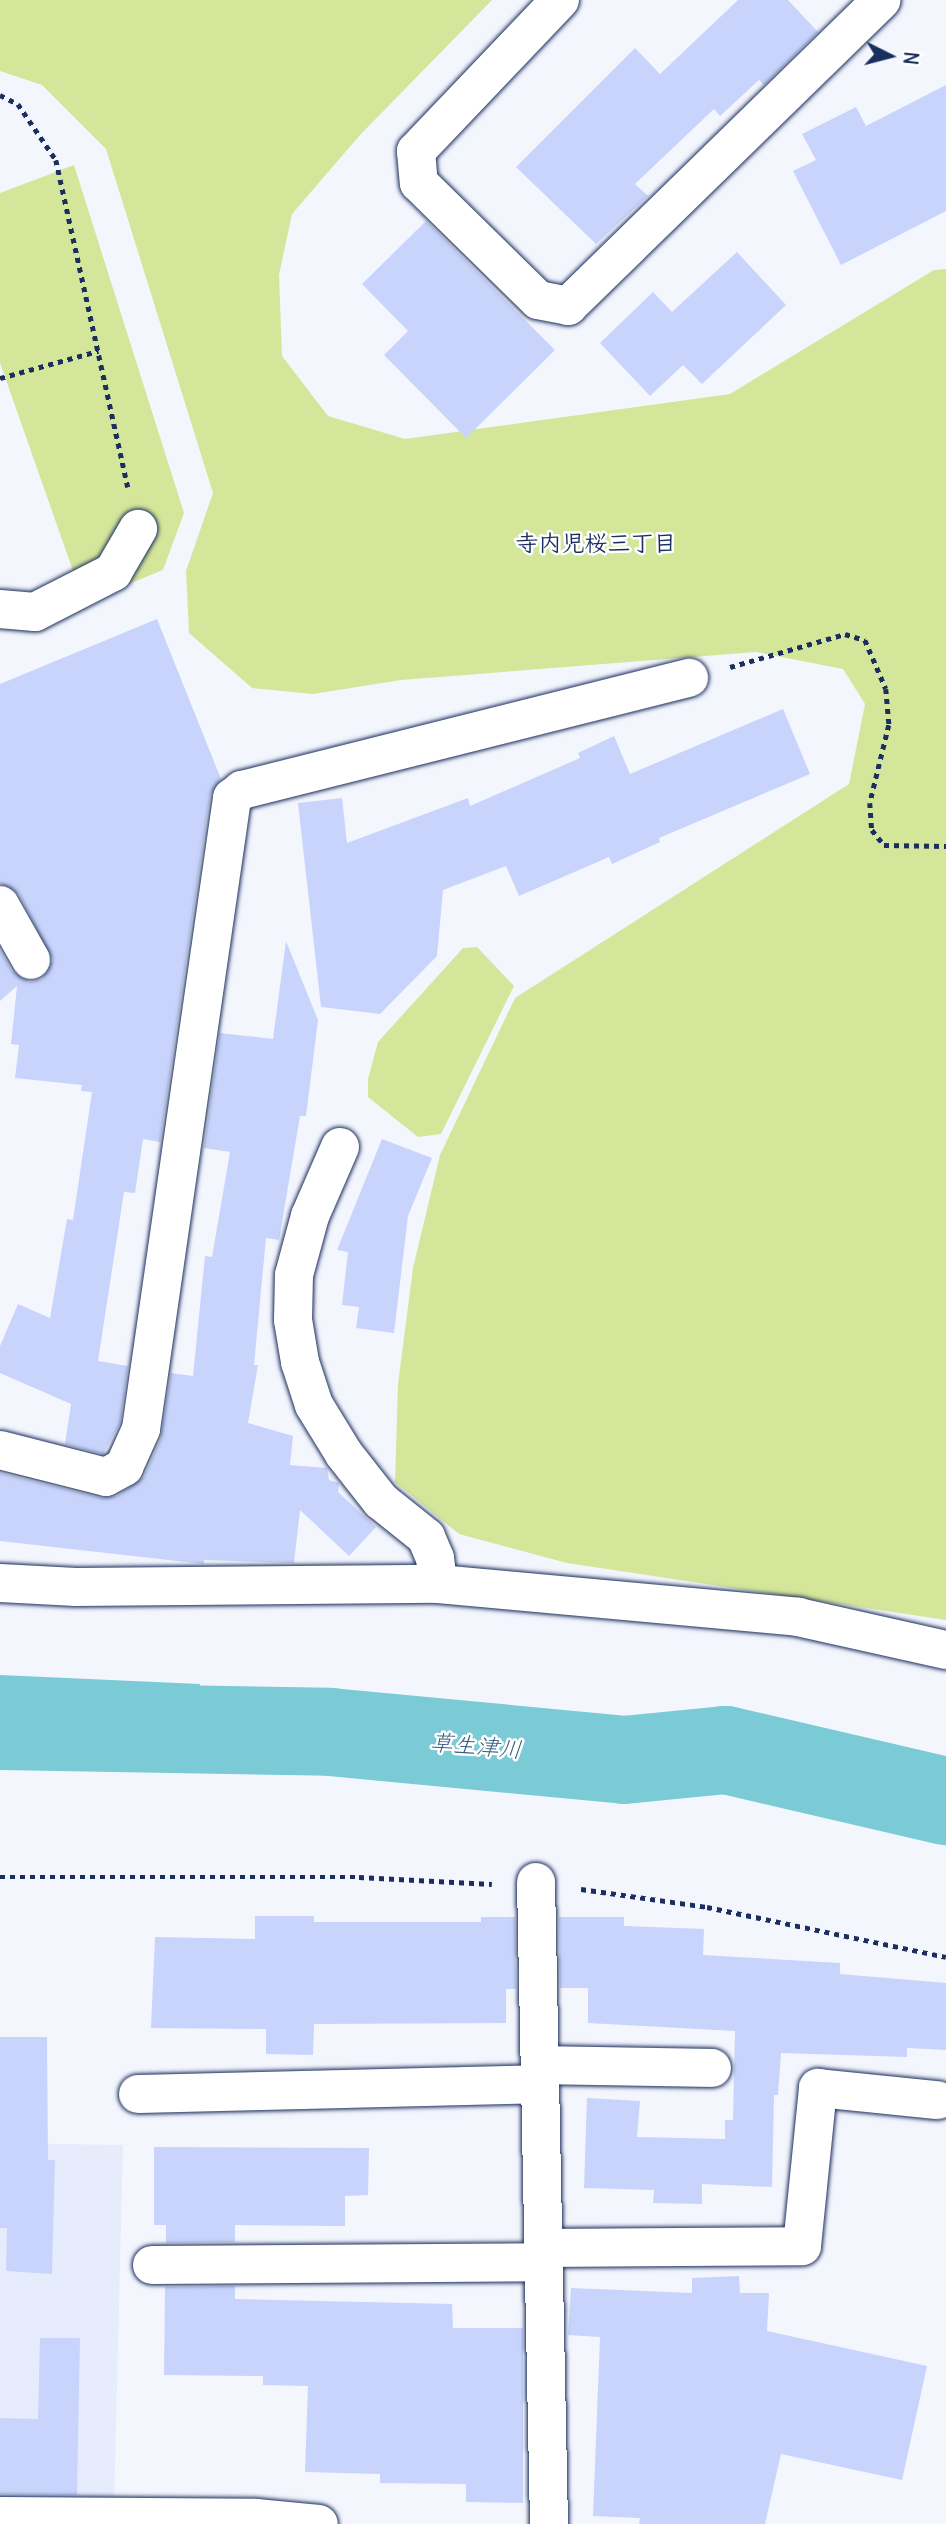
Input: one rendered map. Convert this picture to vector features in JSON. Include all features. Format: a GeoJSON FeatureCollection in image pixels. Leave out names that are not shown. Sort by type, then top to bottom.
{"type":"FeatureCollection","features":[{"type":"Feature","properties":{"kind":"street"},"geometry":{"type":"LineString","coordinates":[[560,0],[416,151],[419,183],[538,300],[568,306],[882,0]]}},
{"type":"Feature","properties":{"kind":"street"},"geometry":{"type":"LineString","coordinates":[[0,608],[35,612],[113,572],[138,529]]}},
{"type":"Feature","properties":{"kind":"street"},"geometry":{"type":"LineString","coordinates":[[0,1450],[106,1477],[124,1467],[141,1429],[232,798],[242,790],[689,678]]}},
{"type":"Feature","properties":{"kind":"street"},"geometry":{"type":"LineString","coordinates":[[0,905],[31,960]]}},
{"type":"Feature","properties":{"kind":"street"},"geometry":{"type":"LineString","coordinates":[[340,1147],[310,1216],[294,1275],[293,1320],[300,1362],[314,1405],[344,1454],[381,1501],[426,1537],[435,1558],[438,1584]]}},
{"type":"Feature","properties":{"kind":"street"},"geometry":{"type":"LineString","coordinates":[[0,1583],[76,1587],[438,1584],[798,1617],[946,1650]]}},
{"type":"Feature","properties":{"kind":"street"},"geometry":{"type":"LineString","coordinates":[[536,1882],[549,2524]]}},
{"type":"Feature","properties":{"kind":"street"},"geometry":{"type":"LineString","coordinates":[[138,2094],[712,2068]]}},
{"type":"Feature","properties":{"kind":"street"},"geometry":{"type":"LineString","coordinates":[[152,2265],[802,2246],[818,2088],[937,2100]]}},
{"type":"Feature","properties":{"kind":"street"},"geometry":{"type":"LineString","coordinates":[[0,2516],[256,2518],[319,2524]]}},
{"type":"Feature","properties":{"kind":"path"},"geometry":{"type":"LineString","coordinates":[[0,95],[18,104],[56,160],[138,529]]}},
{"type":"Feature","properties":{"kind":"path"},"geometry":{"type":"LineString","coordinates":[[0,378],[98,352]]}},
{"type":"Feature","properties":{"kind":"path"},"geometry":{"type":"LineString","coordinates":[[689,678],[845,634],[865,640],[886,689],[889,725],[870,803],[872,830],[884,845],[946,846]]}},
{"type":"Feature","properties":{"kind":"path"},"geometry":{"type":"LineString","coordinates":[[0,1877],[536,1882],[708,1908],[946,1957]]}},
{"type":"Feature","properties":{"kind":"shaded area"},"geometry":{"type":"Polygon","coordinates":[[[0,2143],[123,2145],[114,2506],[0,2505],[0,2143]]]}},
{"type":"Feature","properties":{"kind":"green space"},"geometry":{"type":"Polygon","coordinates":[[[0,0],[492,0],[360,135],[292,214],[279,275],[282,356],[328,416],[405,439],[730,394],[934,270],[946,269],[946,1620],[567,1563],[459,1534],[395,1482],[398,1384],[413,1268],[440,1155],[515,998],[849,784],[865,704],[843,669],[756,652],[401,680],[313,694],[252,688],[189,633],[186,571],[213,493],[106,149],[42,85],[0,71],[0,0]]]}},
{"type":"Feature","properties":{"kind":"green space"},"geometry":{"type":"Polygon","coordinates":[[[74,165],[184,513],[163,570],[84,602],[0,363],[0,193],[74,165]]]}},
{"type":"Feature","properties":{"kind":"green space"},"geometry":{"type":"Polygon","coordinates":[[[477,947],[514,986],[441,1134],[418,1137],[368,1097],[368,1079],[378,1042],[463,948],[477,947]]]}},
{"type":"Feature","properties":{"kind":"water"},"geometry":{"type":"Polygon","coordinates":[[[0,1675],[200,1684],[192,1763],[123,1772],[0,1767],[0,1675]]]}},
{"type":"Feature","properties":{"kind":"building"},"geometry":{"type":"Polygon","coordinates":[[[738,0],[788,0],[818,32],[764,85],[759,80],[720,116],[714,109],[635,184],[648,196],[596,244],[516,167],[635,48],[660,74],[738,0]]]}},
{"type":"Feature","properties":{"kind":"building"},"geometry":{"type":"Polygon","coordinates":[[[946,85],[946,211],[841,265],[793,171],[816,160],[802,134],[856,107],[866,126],[946,85]]]}},
{"type":"Feature","properties":{"kind":"building"},"geometry":{"type":"Polygon","coordinates":[[[426,221],[555,350],[466,438],[384,355],[408,331],[362,284],[426,221]]]}},
{"type":"Feature","properties":{"kind":"building"},"geometry":{"type":"Polygon","coordinates":[[[737,252],[786,305],[702,384],[683,365],[650,396],[600,343],[653,292],[672,312],[737,252]]]}},
{"type":"Feature","properties":{"kind":"building"},"geometry":{"type":"Polygon","coordinates":[[[157,619],[221,779],[210,795],[160,1142],[143,1139],[135,1193],[124,1192],[98,1361],[128,1366],[120,1423],[103,1454],[65,1444],[71,1404],[0,1373],[0,1346],[18,1304],[50,1318],[67,1219],[73,1220],[92,1092],[81,1091],[82,1085],[15,1078],[19,1045],[11,1044],[17,986],[0,1001],[0,950],[12,971],[30,982],[42,979],[53,960],[19,894],[0,883],[0,684],[157,619]]]}},
{"type":"Feature","properties":{"kind":"building"},"geometry":{"type":"Polygon","coordinates":[[[783,709],[810,774],[659,838],[660,842],[612,864],[609,857],[519,896],[506,866],[443,890],[437,956],[380,1014],[321,1007],[298,803],[342,798],[347,843],[468,798],[470,806],[580,758],[578,753],[614,736],[630,774],[783,709]]]}},
{"type":"Feature","properties":{"kind":"building"},"geometry":{"type":"Polygon","coordinates":[[[286,941],[318,1020],[306,1116],[300,1116],[279,1240],[266,1238],[254,1365],[258,1365],[248,1423],[293,1436],[290,1465],[327,1468],[329,1480],[339,1483],[338,1492],[376,1527],[349,1556],[300,1510],[294,1563],[204,1560],[204,1564],[0,1541],[0,1473],[101,1498],[117,1496],[144,1477],[161,1438],[171,1373],[193,1376],[205,1256],[212,1257],[230,1152],[204,1148],[220,1033],[273,1039],[286,941]]]}},
{"type":"Feature","properties":{"kind":"building"},"geometry":{"type":"Polygon","coordinates":[[[382,1139],[432,1158],[408,1216],[394,1333],[356,1328],[359,1307],[342,1305],[348,1252],[337,1250],[382,1139]]]}},
{"type":"Feature","properties":{"kind":"building"},"geometry":{"type":"Polygon","coordinates":[[[255,1916],[314,1916],[314,1922],[481,1922],[481,1917],[515,1917],[516,1989],[506,1989],[506,2023],[314,2024],[313,2055],[266,2054],[266,2029],[151,2028],[155,1937],[255,1939],[255,1916]]]}},
{"type":"Feature","properties":{"kind":"building"},"geometry":{"type":"Polygon","coordinates":[[[559,1917],[624,1917],[624,1926],[704,1929],[703,1955],[840,1963],[840,1974],[946,1983],[946,2050],[907,2048],[907,2057],[781,2053],[778,2095],[774,2095],[772,2187],[702,2184],[702,2204],[653,2203],[654,2190],[584,2188],[587,2098],[640,2101],[637,2137],[725,2139],[725,2120],[733,2120],[735,2031],[588,2023],[588,1988],[560,1988],[559,1917]]]}},
{"type":"Feature","properties":{"kind":"building"},"geometry":{"type":"Polygon","coordinates":[[[0,2037],[47,2037],[48,2160],[55,2160],[52,2274],[6,2271],[7,2228],[0,2228],[0,2037]]]}},
{"type":"Feature","properties":{"kind":"building"},"geometry":{"type":"Polygon","coordinates":[[[154,2147],[369,2148],[368,2195],[345,2196],[345,2226],[235,2225],[235,2242],[166,2243],[166,2225],[154,2225],[154,2147]]]}},
{"type":"Feature","properties":{"kind":"building"},"geometry":{"type":"Polygon","coordinates":[[[739,2276],[740,2293],[769,2293],[767,2331],[927,2366],[902,2480],[781,2454],[765,2524],[639,2524],[640,2518],[593,2516],[600,2337],[568,2335],[571,2288],[692,2293],[692,2278],[739,2276]]]}},
{"type":"Feature","properties":{"kind":"building"},"geometry":{"type":"Polygon","coordinates":[[[235,2286],[235,2299],[452,2304],[453,2328],[523,2328],[523,2503],[466,2502],[466,2484],[380,2483],[380,2474],[305,2472],[308,2386],[263,2385],[263,2376],[164,2375],[165,2287],[235,2286]]]}},
{"type":"Feature","properties":{"kind":"building"},"geometry":{"type":"Polygon","coordinates":[[[40,2338],[80,2338],[77,2495],[0,2494],[0,2418],[38,2419],[40,2338]]]}},
{"type":"Feature","properties":{"kind":"waterway","name":"草生津川"},"geometry":{"type":"LineString","coordinates":[[0,1726],[330,1732],[624,1760],[726,1750],[946,1801]]}},
{"type":"Feature","properties":{"kind":"district","name":"寺内児桜三丁目"},"geometry":{"type":"Point","coordinates":[596,543]}}]}
